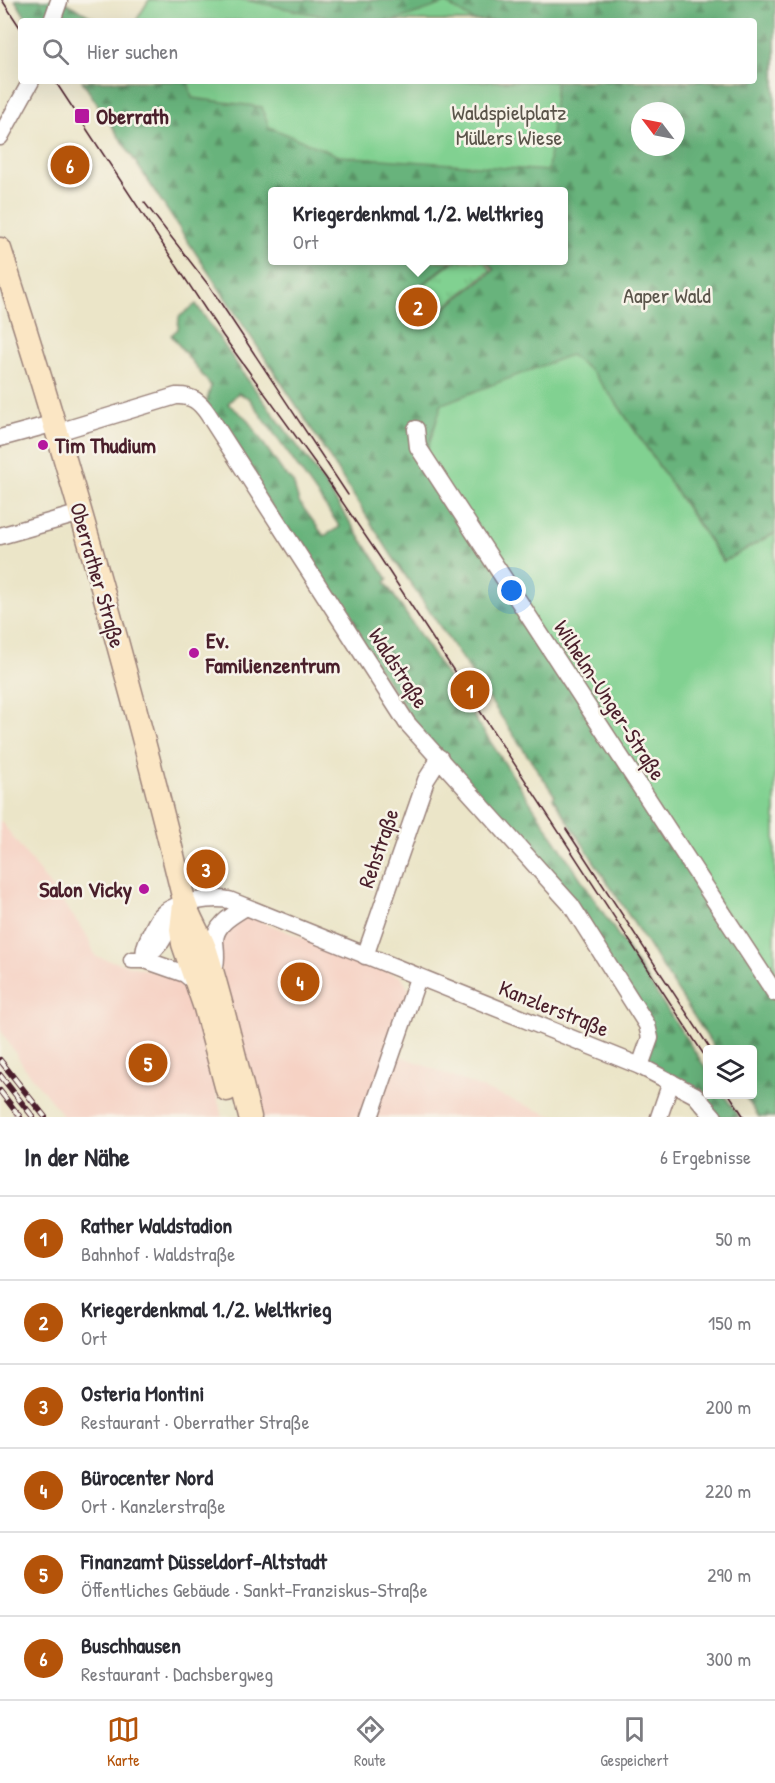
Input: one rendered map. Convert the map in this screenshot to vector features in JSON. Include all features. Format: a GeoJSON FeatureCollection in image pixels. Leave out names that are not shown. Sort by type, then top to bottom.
{"type":"FeatureCollection","features":[{"type":"Feature","properties":{"kind":"main road","name":"Oberrather Straße"},"geometry":{"type":"LineString","coordinates":[[0,249],[57,427],[153,770],[184,903],[199,932],[205,978],[236,1103],[250,1117]]}},
{"type":"Feature","properties":{"kind":"street"},"geometry":{"type":"LineString","coordinates":[[53,18],[59,1]]}},
{"type":"Feature","properties":{"kind":"street"},"geometry":{"type":"LineString","coordinates":[[0,137],[29,84]]}},
{"type":"Feature","properties":{"kind":"street","name":"Waldstraße"},"geometry":{"type":"LineString","coordinates":[[0,438],[57,427],[176,396],[189,396],[198,401],[408,723],[571,905],[647,1025],[650,1038],[640,1066]]}},
{"type":"Feature","properties":{"kind":"street","name":"Wilhelm-Unger-Straße"},"geometry":{"type":"LineString","coordinates":[[416,429],[418,447],[775,993]]}},
{"type":"Feature","properties":{"kind":"street"},"geometry":{"type":"LineString","coordinates":[[0,536],[81,513]]}},
{"type":"Feature","properties":{"kind":"street","name":"Rehstraße"},"geometry":{"type":"LineString","coordinates":[[365,956],[426,780],[440,758]]}},
{"type":"Feature","properties":{"kind":"street","name":"Kanzlerstraße"},"geometry":{"type":"LineString","coordinates":[[184,903],[221,898],[640,1066],[695,1095],[714,1117]]}},
{"type":"Feature","properties":{"kind":"street"},"geometry":{"type":"LineString","coordinates":[[184,903],[161,942],[139,960],[205,978],[217,958],[215,943],[217,932],[233,915],[246,908]]}},
{"type":"Feature","properties":{"kind":"street"},"geometry":{"type":"LineString","coordinates":[[370,1117],[418,978]]}},
{"type":"Feature","properties":{"kind":"street"},"geometry":{"type":"LineString","coordinates":[[659,1117],[671,1082]]}},
{"type":"Feature","properties":{"kind":"shaded area"},"geometry":{"type":"Polygon","coordinates":[[[0,820],[85,932],[96,957],[179,978],[191,989],[222,1117],[64,1117],[24,1067],[0,1029],[0,820]]]}},
{"type":"Feature","properties":{"kind":"shaded area"},"geometry":{"type":"Polygon","coordinates":[[[241,913],[402,977],[410,991],[396,1054],[555,1117],[257,1117],[216,950],[222,927],[241,913]]]}},
{"type":"Feature","properties":{"kind":"green space"},"geometry":{"type":"Polygon","coordinates":[[[15,0],[61,0],[94,18],[26,18],[15,0]]]}},
{"type":"Feature","properties":{"kind":"green space","name":"Aaper Wald"},"geometry":{"type":"Polygon","coordinates":[[[149,0],[775,0],[775,533],[724,562],[615,401],[592,372],[442,404],[425,457],[775,988],[775,1117],[759,1117],[747,1099],[757,1099],[757,1045],[712,1045],[553,798],[555,796],[388,550],[300,411],[84,84],[757,84],[757,18],[138,18],[149,0]]]}},
{"type":"Feature","properties":{"kind":"green space"},"geometry":{"type":"Polygon","coordinates":[[[149,0],[245,0],[332,18],[138,18],[149,0]]]}},
{"type":"Feature","properties":{"kind":"green space"},"geometry":{"type":"Polygon","coordinates":[[[446,3],[469,18],[402,18],[446,3]]]}},
{"type":"Feature","properties":{"kind":"green space","name":"Waldspielplatz Müllers Wiese"},"geometry":{"type":"Polygon","coordinates":[[[189,84],[556,84],[548,171],[339,156],[269,127],[262,107],[192,98],[189,84]]]}},
{"type":"Feature","properties":{"kind":"green space"},"geometry":{"type":"Polygon","coordinates":[[[449,265],[487,265],[491,270],[442,309],[423,285],[449,265]]]}},
{"type":"Feature","properties":{"kind":"green space"},"geometry":{"type":"Polygon","coordinates":[[[196,304],[245,376],[311,464],[388,579],[385,582],[703,1064],[703,1099],[727,1099],[739,1117],[704,1117],[689,1098],[647,1062],[651,1038],[577,911],[428,743],[205,407],[211,386],[171,335],[178,329],[179,317],[196,304]],[[238,393],[228,404],[246,418],[283,472],[293,482],[299,502],[324,536],[340,527],[249,398],[238,393]]]}},
{"type":"Feature","properties":{"kind":"green space"},"geometry":{"type":"Polygon","coordinates":[[[570,355],[592,372],[615,401],[723,562],[775,533],[775,988],[425,457],[442,404],[570,355]]]}},
{"type":"Feature","properties":{"kind":"tram line"},"geometry":{"type":"LineString","coordinates":[[2,0],[18,24]]}},
{"type":"Feature","properties":{"kind":"tram line"},"geometry":{"type":"LineString","coordinates":[[57,84],[223,336],[326,478],[379,556],[703,1053]]}},
{"type":"Feature","properties":{"kind":"tram line"},"geometry":{"type":"LineString","coordinates":[[144,202],[210,287],[348,495]]}},
{"type":"Feature","properties":{"kind":"tram line"},"geometry":{"type":"LineString","coordinates":[[566,829],[708,1045]]}},
{"type":"Feature","properties":{"kind":"tram line"},"geometry":{"type":"LineString","coordinates":[[732,1099],[744,1117]]}},
{"type":"Feature","properties":{"kind":"railway"},"geometry":{"type":"LineString","coordinates":[[0,1060],[45,1117]]}},
{"type":"Feature","properties":{"kind":"railway"},"geometry":{"type":"LineString","coordinates":[[0,1075],[33,1117]]}},
{"type":"Feature","properties":{"kind":"railway"},"geometry":{"type":"LineString","coordinates":[[0,1091],[20,1117]]}},
{"type":"Feature","properties":{"kind":"place","name":"Oberrath"},"geometry":{"type":"Point","coordinates":[82,116]}},
{"type":"Feature","properties":{"kind":"place","name":"Buschhausen"},"geometry":{"type":"Point","coordinates":[70,165]}},
{"type":"Feature","properties":{"kind":"place","name":"Kriegerdenkmal 1./2. Weltkrieg"},"geometry":{"type":"Point","coordinates":[418,307]}},
{"type":"Feature","properties":{"kind":"place","name":"Tim Thudium"},"geometry":{"type":"Point","coordinates":[43,445]}},
{"type":"Feature","properties":{"kind":"place","name":"Ev. Familienzentrum"},"geometry":{"type":"Point","coordinates":[194,653]}},
{"type":"Feature","properties":{"kind":"place","name":"Rather Waldstadion"},"geometry":{"type":"Point","coordinates":[470,690]}},
{"type":"Feature","properties":{"kind":"place","name":"Osteria Montini"},"geometry":{"type":"Point","coordinates":[206,869]}},
{"type":"Feature","properties":{"kind":"place","name":"Salon Vicky"},"geometry":{"type":"Point","coordinates":[144,889]}},
{"type":"Feature","properties":{"kind":"place","name":"Bürocenter Nord"},"geometry":{"type":"Point","coordinates":[300,982]}},
{"type":"Feature","properties":{"kind":"place","name":"Finanzamt Düsseldorf-Altstadt"},"geometry":{"type":"Point","coordinates":[148,1063]}}]}
